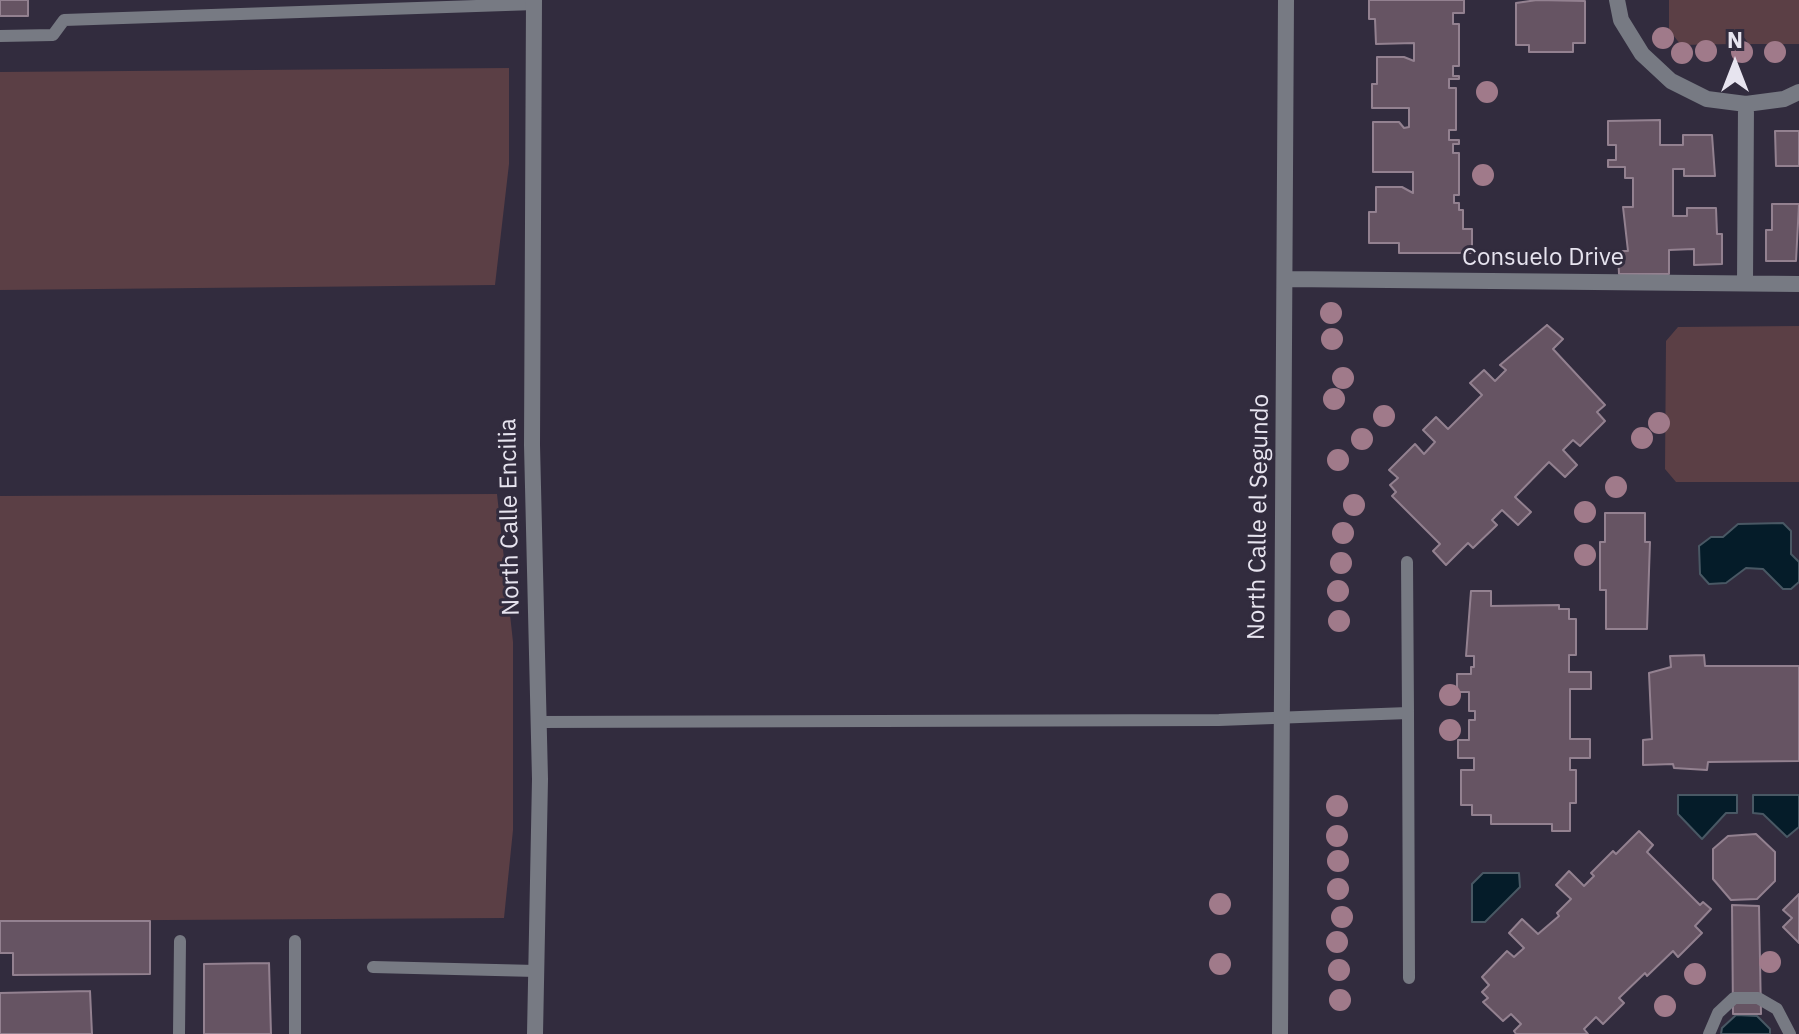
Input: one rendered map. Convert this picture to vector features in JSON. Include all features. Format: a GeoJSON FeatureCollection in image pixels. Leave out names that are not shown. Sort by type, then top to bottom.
{"type":"FeatureCollection","features":[{"type":"Feature","properties":{"kind":"street","name":"North Calle el Segundo"},"geometry":{"type":"LineString","coordinates":[[1280,1034],[1286,0]]}},
{"type":"Feature","properties":{"kind":"street"},"geometry":{"type":"LineString","coordinates":[[1617,0],[1621,20],[1642,54],[1671,81],[1707,99],[1746,104],[1784,99],[1799,92]]}},
{"type":"Feature","properties":{"kind":"street","name":"North Calle Encilia"},"geometry":{"type":"LineString","coordinates":[[534,2],[532,445],[538,722],[535,1034]]}},
{"type":"Feature","properties":{"kind":"street"},"geometry":{"type":"LineString","coordinates":[[1745,283],[1746,104]]}},
{"type":"Feature","properties":{"kind":"street","name":"Consuelo Drive"},"geometry":{"type":"LineString","coordinates":[[1286,279],[1799,284]]}},
{"type":"Feature","properties":{"kind":"lane"},"geometry":{"type":"LineString","coordinates":[[0,36],[53,35],[64,20],[534,2]]}},
{"type":"Feature","properties":{"kind":"lane"},"geometry":{"type":"LineString","coordinates":[[1407,562],[1409,978]]}},
{"type":"Feature","properties":{"kind":"lane"},"geometry":{"type":"LineString","coordinates":[[538,722],[1280,719],[1408,713]]}},
{"type":"Feature","properties":{"kind":"lane"},"geometry":{"type":"LineString","coordinates":[[179,1034],[180,941]]}},
{"type":"Feature","properties":{"kind":"lane"},"geometry":{"type":"LineString","coordinates":[[295,941],[295,1034]]}},
{"type":"Feature","properties":{"kind":"lane"},"geometry":{"type":"LineString","coordinates":[[373,967],[536,971]]}},
{"type":"Feature","properties":{"kind":"lane"},"geometry":{"type":"LineString","coordinates":[[1709,1034],[1718,1013],[1734,998],[1758,998],[1777,1009],[1790,1034]]}},
{"type":"Feature","properties":{"kind":"shaded area"},"geometry":{"type":"Polygon","coordinates":[[[1669,0],[1799,0],[1799,44],[1749,44],[1740,32],[1731,44],[1681,45],[1669,30],[1669,0]]]}},
{"type":"Feature","properties":{"kind":"shaded area"},"geometry":{"type":"Polygon","coordinates":[[[509,68],[509,164],[495,285],[0,290],[0,72],[509,68]]]}},
{"type":"Feature","properties":{"kind":"shaded area"},"geometry":{"type":"Polygon","coordinates":[[[1799,326],[1799,482],[1676,482],[1665,469],[1666,341],[1678,327],[1799,326]]]}},
{"type":"Feature","properties":{"kind":"shaded area"},"geometry":{"type":"Polygon","coordinates":[[[497,494],[513,642],[513,830],[504,918],[0,921],[0,496],[497,494]]]}},
{"type":"Feature","properties":{"kind":"water"},"geometry":{"type":"Polygon","coordinates":[[[1783,523],[1791,531],[1791,554],[1799,562],[1799,582],[1791,589],[1783,589],[1763,569],[1746,568],[1726,583],[1709,584],[1700,574],[1699,546],[1711,537],[1723,537],[1738,524],[1783,523]]]}},
{"type":"Feature","properties":{"kind":"water"},"geometry":{"type":"Polygon","coordinates":[[[1678,795],[1737,795],[1737,813],[1726,813],[1702,839],[1678,814],[1678,795]]]}},
{"type":"Feature","properties":{"kind":"water"},"geometry":{"type":"Polygon","coordinates":[[[1753,795],[1799,795],[1799,827],[1787,837],[1763,814],[1753,813],[1753,795]]]}},
{"type":"Feature","properties":{"kind":"water"},"geometry":{"type":"Polygon","coordinates":[[[1483,873],[1519,873],[1520,887],[1485,922],[1472,922],[1472,884],[1483,873]]]}},
{"type":"Feature","properties":{"kind":"water"},"geometry":{"type":"Polygon","coordinates":[[[1736,1015],[1757,1016],[1770,1029],[1770,1034],[1721,1034],[1722,1028],[1736,1015]]]}},
{"type":"Feature","properties":{"kind":"building"},"geometry":{"type":"Polygon","coordinates":[[[0,0],[28,0],[28,16],[0,16],[0,0]]]}},
{"type":"Feature","properties":{"kind":"building"},"geometry":{"type":"Polygon","coordinates":[[[1369,0],[1464,0],[1464,13],[1453,13],[1453,24],[1459,24],[1459,66],[1453,66],[1453,76],[1459,76],[1459,79],[1449,79],[1449,88],[1456,88],[1456,130],[1449,130],[1449,140],[1459,140],[1459,144],[1453,144],[1453,153],[1459,153],[1459,195],[1454,195],[1454,203],[1459,203],[1459,210],[1463,210],[1463,229],[1472,229],[1472,253],[1399,253],[1399,243],[1369,243],[1369,212],[1376,212],[1376,187],[1402,187],[1413,193],[1413,172],[1373,172],[1373,122],[1399,122],[1404,128],[1409,127],[1409,108],[1372,108],[1372,84],[1377,84],[1377,57],[1404,57],[1414,61],[1414,43],[1376,44],[1375,19],[1369,19],[1369,0]]]}},
{"type":"Feature","properties":{"kind":"building"},"geometry":{"type":"Polygon","coordinates":[[[1585,1],[1585,43],[1573,43],[1573,52],[1529,52],[1529,45],[1516,45],[1516,3],[1585,1]]]}},
{"type":"Feature","properties":{"kind":"building"},"geometry":{"type":"Polygon","coordinates":[[[1660,120],[1660,145],[1683,145],[1683,135],[1712,135],[1715,176],[1684,176],[1684,169],[1673,169],[1673,216],[1687,216],[1687,208],[1716,208],[1717,234],[1722,234],[1722,264],[1694,265],[1694,249],[1669,250],[1669,274],[1619,274],[1618,251],[1628,251],[1623,207],[1633,207],[1633,178],[1625,178],[1625,167],[1608,167],[1608,160],[1616,160],[1616,145],[1608,145],[1608,121],[1660,120]]]}},
{"type":"Feature","properties":{"kind":"building"},"geometry":{"type":"Polygon","coordinates":[[[1775,131],[1799,131],[1799,166],[1776,166],[1775,131]]]}},
{"type":"Feature","properties":{"kind":"building"},"geometry":{"type":"Polygon","coordinates":[[[1772,204],[1799,204],[1796,261],[1766,261],[1766,230],[1772,230],[1772,204]]]}},
{"type":"Feature","properties":{"kind":"building"},"geometry":{"type":"Polygon","coordinates":[[[1547,325],[1563,339],[1553,349],[1605,405],[1597,412],[1605,421],[1580,446],[1573,440],[1563,450],[1577,465],[1565,477],[1549,462],[1515,497],[1531,512],[1518,525],[1502,510],[1492,520],[1497,525],[1473,548],[1468,543],[1446,565],[1433,551],[1440,544],[1392,496],[1396,492],[1390,485],[1398,478],[1389,470],[1415,444],[1424,454],[1435,442],[1423,430],[1436,417],[1448,429],[1482,395],[1470,383],[1484,370],[1495,381],[1506,370],[1500,365],[1547,325]]]}},
{"type":"Feature","properties":{"kind":"building"},"geometry":{"type":"Polygon","coordinates":[[[1605,513],[1645,513],[1645,542],[1650,542],[1647,629],[1606,629],[1606,590],[1600,590],[1600,542],[1605,542],[1605,513]]]}},
{"type":"Feature","properties":{"kind":"building"},"geometry":{"type":"Polygon","coordinates":[[[1471,591],[1491,591],[1491,606],[1559,605],[1559,609],[1569,609],[1569,619],[1576,619],[1576,655],[1569,655],[1569,672],[1591,672],[1591,689],[1570,689],[1570,739],[1590,739],[1590,758],[1570,758],[1570,770],[1576,770],[1576,803],[1570,803],[1570,831],[1552,831],[1552,824],[1491,824],[1491,815],[1472,815],[1472,805],[1461,805],[1461,770],[1474,770],[1474,758],[1458,758],[1458,740],[1469,740],[1469,720],[1475,720],[1475,711],[1469,711],[1469,692],[1457,692],[1457,674],[1471,674],[1471,667],[1474,667],[1474,656],[1466,656],[1471,591]]]}},
{"type":"Feature","properties":{"kind":"building"},"geometry":{"type":"Polygon","coordinates":[[[1704,655],[1705,666],[1799,666],[1799,761],[1708,762],[1707,770],[1674,768],[1673,764],[1643,765],[1643,740],[1652,739],[1649,673],[1671,667],[1670,656],[1704,655]]]}},
{"type":"Feature","properties":{"kind":"building"},"geometry":{"type":"Polygon","coordinates":[[[1639,831],[1653,845],[1647,852],[1700,905],[1703,902],[1711,909],[1695,926],[1702,933],[1678,957],[1673,951],[1647,976],[1645,973],[1619,998],[1624,1003],[1603,1024],[1596,1017],[1584,1029],[1588,1034],[1516,1034],[1514,1031],[1521,1024],[1511,1014],[1503,1021],[1483,1002],[1488,998],[1482,992],[1489,985],[1482,977],[1507,951],[1514,957],[1524,948],[1509,933],[1522,919],[1538,934],[1559,916],[1557,913],[1571,899],[1556,885],[1569,871],[1584,886],[1594,876],[1591,873],[1613,851],[1616,854],[1639,831]]]}},
{"type":"Feature","properties":{"kind":"building"},"geometry":{"type":"Polygon","coordinates":[[[1756,834],[1775,852],[1775,881],[1757,899],[1731,900],[1713,879],[1713,849],[1728,836],[1756,834]]]}},
{"type":"Feature","properties":{"kind":"building"},"geometry":{"type":"Polygon","coordinates":[[[1799,894],[1799,943],[1783,927],[1792,918],[1783,910],[1799,894]]]}},
{"type":"Feature","properties":{"kind":"building"},"geometry":{"type":"Polygon","coordinates":[[[1732,905],[1759,906],[1761,1014],[1733,1014],[1732,905]]]}},
{"type":"Feature","properties":{"kind":"building"},"geometry":{"type":"Polygon","coordinates":[[[0,921],[150,921],[150,974],[13,975],[13,953],[0,953],[0,921]]]}},
{"type":"Feature","properties":{"kind":"building"},"geometry":{"type":"Polygon","coordinates":[[[269,963],[271,1034],[204,1034],[204,964],[269,963]]]}},
{"type":"Feature","properties":{"kind":"building"},"geometry":{"type":"Polygon","coordinates":[[[90,991],[92,1034],[0,1034],[0,993],[90,991]]]}}]}
